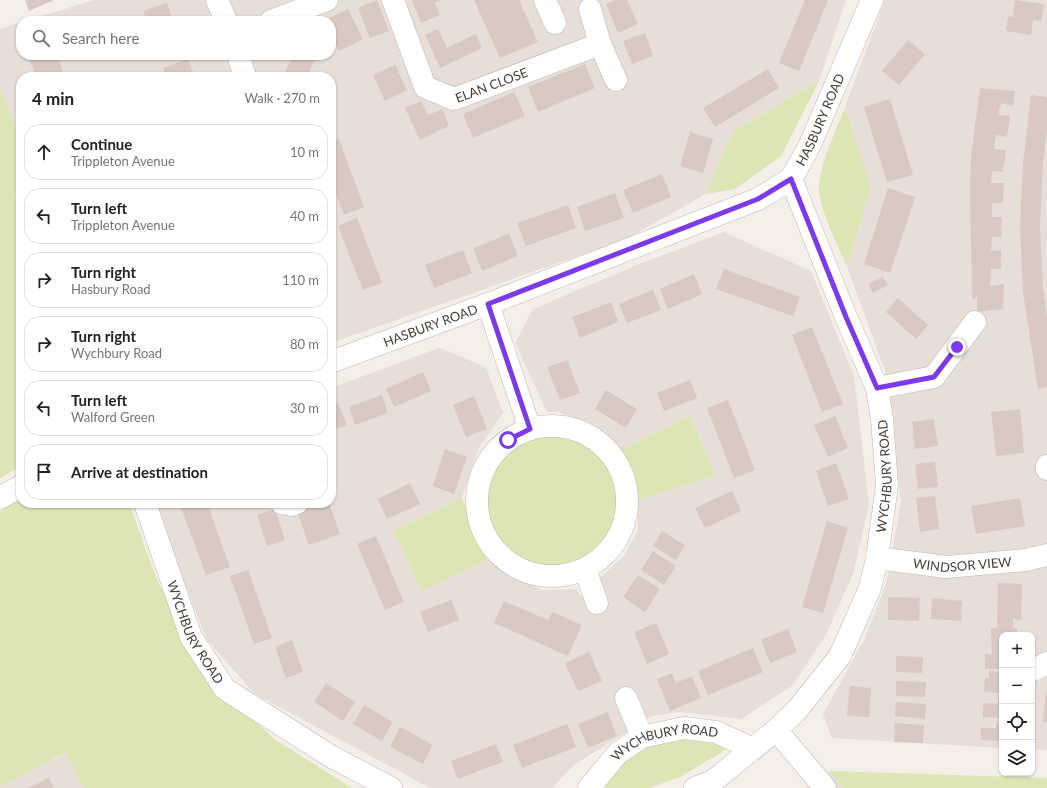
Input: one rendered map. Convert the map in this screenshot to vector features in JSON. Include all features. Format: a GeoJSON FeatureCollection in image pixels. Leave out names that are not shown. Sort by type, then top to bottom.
{"type":"FeatureCollection","features":[{"type":"Feature","properties":{"kind":"street"},"geometry":{"type":"LineString","coordinates":[[217,0],[224,16]]}},
{"type":"Feature","properties":{"kind":"street"},"geometry":{"type":"LineString","coordinates":[[284,16],[326,0]]}},
{"type":"Feature","properties":{"kind":"street","name":"ELAN CLOSE"},"geometry":{"type":"LineString","coordinates":[[393,0],[425,87],[454,99],[600,44]]}},
{"type":"Feature","properties":{"kind":"street"},"geometry":{"type":"LineString","coordinates":[[545,0],[555,23]]}},
{"type":"Feature","properties":{"kind":"street","name":"HASBURY ROAD"},"geometry":{"type":"LineString","coordinates":[[336,354],[488,304],[758,199],[791,179],[809,147],[872,0]]}},
{"type":"Feature","properties":{"kind":"street"},"geometry":{"type":"LineString","coordinates":[[590,9],[600,44],[616,80]]}},
{"type":"Feature","properties":{"kind":"street"},"geometry":{"type":"LineString","coordinates":[[240,60],[243,72]]}},
{"type":"Feature","properties":{"kind":"street","name":"WYCHBURY ROAD"},"geometry":{"type":"LineString","coordinates":[[695,788],[713,781],[776,730],[797,710],[840,656],[870,588],[877,558],[887,485],[882,419],[877,388],[846,317],[791,179]]}},
{"type":"Feature","properties":{"kind":"street"},"geometry":{"type":"LineString","coordinates":[[488,304],[530,429]]}},
{"type":"Feature","properties":{"kind":"street"},"geometry":{"type":"LineString","coordinates":[[877,388],[934,377],[975,322]]}},
{"type":"Feature","properties":{"kind":"street"},"geometry":{"type":"LineString","coordinates":[[554,426],[578,431],[600,443],[616,462],[625,485],[626,510],[619,534],[605,554],[585,569],[561,576],[536,575],[514,566],[494,550],[482,529],[476,505],[479,480],[494,453],[508,440],[530,429],[554,426]]}},
{"type":"Feature","properties":{"kind":"street"},"geometry":{"type":"LineString","coordinates":[[0,498],[16,489]]}},
{"type":"Feature","properties":{"kind":"street","name":"WYCHBURY ROAD"},"geometry":{"type":"LineString","coordinates":[[146,508],[191,637],[225,689],[332,757],[391,788]]}},
{"type":"Feature","properties":{"kind":"street","name":"WINDSOR VIEW"},"geometry":{"type":"LineString","coordinates":[[877,558],[946,567],[1026,560],[1047,555]]}},
{"type":"Feature","properties":{"kind":"street"},"geometry":{"type":"LineString","coordinates":[[585,569],[597,603]]}},
{"type":"Feature","properties":{"kind":"street"},"geometry":{"type":"LineString","coordinates":[[626,698],[642,737]]}},
{"type":"Feature","properties":{"kind":"street","name":"WYCHBURY ROAD"},"geometry":{"type":"LineString","coordinates":[[589,788],[618,753],[642,737],[684,728],[716,732],[753,749]]}},
{"type":"Feature","properties":{"kind":"street"},"geometry":{"type":"LineString","coordinates":[[776,730],[825,788]]}},
{"type":"Feature","properties":{"kind":"shaded area"},"geometry":{"type":"Polygon","coordinates":[[[94,0],[846,0],[819,81],[733,131],[706,194],[626,239],[336,341],[336,72],[16,72],[16,127],[0,87],[0,29],[16,24],[16,60],[336,60],[336,16],[41,16],[94,0]]]}},
{"type":"Feature","properties":{"kind":"shaded area"},"geometry":{"type":"Polygon","coordinates":[[[885,0],[1047,0],[1047,750],[1035,749],[1035,632],[999,632],[999,748],[832,738],[823,714],[864,640],[886,584],[901,501],[885,371],[847,267],[871,187],[845,107],[885,0]]]}},
{"type":"Feature","properties":{"kind":"shaded area"},"geometry":{"type":"Polygon","coordinates":[[[724,232],[811,271],[854,376],[869,505],[853,574],[826,635],[792,686],[741,719],[680,712],[652,716],[574,765],[552,788],[430,788],[255,694],[207,640],[155,508],[336,508],[336,386],[439,348],[486,367],[503,413],[479,448],[462,498],[393,531],[422,591],[491,558],[513,577],[543,590],[576,589],[590,608],[600,577],[624,556],[638,531],[637,500],[716,474],[690,416],[619,451],[591,424],[558,412],[547,412],[515,343],[533,309],[637,265],[724,232]]]}},
{"type":"Feature","properties":{"kind":"shaded area"},"geometry":{"type":"Polygon","coordinates":[[[67,752],[84,788],[0,788],[0,787],[67,752]]]}},
{"type":"Feature","properties":{"kind":"shaded area"},"geometry":{"type":"Polygon","coordinates":[[[830,771],[844,788],[806,788],[830,771]]]}},
{"type":"Feature","properties":{"kind":"green space"},"geometry":{"type":"Polygon","coordinates":[[[819,81],[781,156],[735,189],[706,194],[733,131],[819,81]]]}},
{"type":"Feature","properties":{"kind":"green space"},"geometry":{"type":"Polygon","coordinates":[[[0,87],[16,127],[16,469],[0,478],[0,87]]]}},
{"type":"Feature","properties":{"kind":"green space"},"geometry":{"type":"Polygon","coordinates":[[[845,107],[871,187],[847,267],[825,215],[819,194],[820,176],[845,107]]]}},
{"type":"Feature","properties":{"kind":"green space"},"geometry":{"type":"Polygon","coordinates":[[[690,416],[716,475],[637,500],[619,451],[690,416]]]}},
{"type":"Feature","properties":{"kind":"green space"},"geometry":{"type":"Polygon","coordinates":[[[558,436],[583,443],[598,455],[610,470],[616,488],[616,514],[610,532],[598,547],[583,559],[565,565],[546,566],[521,559],[506,547],[494,532],[488,514],[487,495],[494,470],[506,455],[521,443],[539,437],[558,436]]]}},
{"type":"Feature","properties":{"kind":"green space"},"geometry":{"type":"Polygon","coordinates":[[[462,498],[491,558],[422,591],[393,531],[462,498]]]}},
{"type":"Feature","properties":{"kind":"green space"},"geometry":{"type":"Polygon","coordinates":[[[16,501],[16,508],[131,508],[156,577],[200,670],[274,739],[352,788],[84,788],[66,752],[0,787],[0,512],[16,501]]]}},
{"type":"Feature","properties":{"kind":"green space"},"geometry":{"type":"Polygon","coordinates":[[[690,734],[726,747],[724,751],[680,777],[649,788],[597,788],[633,751],[690,734]]]}},
{"type":"Feature","properties":{"kind":"green space"},"geometry":{"type":"Polygon","coordinates":[[[830,771],[1047,778],[1047,788],[844,788],[830,771]]]}},
{"type":"Feature","properties":{"kind":"building"},"geometry":{"type":"Polygon","coordinates":[[[25,0],[54,0],[29,11],[25,0]]]}},
{"type":"Feature","properties":{"kind":"building"},"geometry":{"type":"Polygon","coordinates":[[[377,0],[389,31],[370,38],[358,8],[377,0]]]}},
{"type":"Feature","properties":{"kind":"building"},"geometry":{"type":"Polygon","coordinates":[[[412,0],[442,0],[435,3],[440,15],[421,23],[412,0]]]}},
{"type":"Feature","properties":{"kind":"building"},"geometry":{"type":"Polygon","coordinates":[[[474,0],[519,0],[538,42],[500,58],[474,0]]]}},
{"type":"Feature","properties":{"kind":"building"},"geometry":{"type":"Polygon","coordinates":[[[615,0],[627,0],[638,24],[618,33],[606,4],[615,0]]]}},
{"type":"Feature","properties":{"kind":"building"},"geometry":{"type":"Polygon","coordinates":[[[805,0],[828,0],[799,71],[779,63],[805,0]]]}},
{"type":"Feature","properties":{"kind":"building"},"geometry":{"type":"Polygon","coordinates":[[[1015,0],[1044,4],[1041,21],[1033,20],[1031,35],[1006,31],[1008,16],[1013,17],[1015,0]]]}},
{"type":"Feature","properties":{"kind":"building"},"geometry":{"type":"Polygon","coordinates":[[[167,3],[171,16],[145,16],[143,11],[167,3]]]}},
{"type":"Feature","properties":{"kind":"building"},"geometry":{"type":"Polygon","coordinates":[[[348,9],[363,39],[339,51],[336,45],[336,16],[333,16],[348,9]]]}},
{"type":"Feature","properties":{"kind":"building"},"geometry":{"type":"Polygon","coordinates":[[[438,29],[447,48],[476,34],[482,48],[440,68],[425,35],[438,29]]]}},
{"type":"Feature","properties":{"kind":"building"},"geometry":{"type":"Polygon","coordinates":[[[645,33],[653,56],[632,64],[623,41],[645,33]]]}},
{"type":"Feature","properties":{"kind":"building"},"geometry":{"type":"Polygon","coordinates":[[[908,40],[925,54],[899,85],[882,71],[908,40]]]}},
{"type":"Feature","properties":{"kind":"building"},"geometry":{"type":"Polygon","coordinates":[[[30,60],[59,60],[63,72],[34,72],[30,60]]]}},
{"type":"Feature","properties":{"kind":"building"},"geometry":{"type":"Polygon","coordinates":[[[188,60],[193,72],[164,72],[163,68],[188,60]]]}},
{"type":"Feature","properties":{"kind":"building"},"geometry":{"type":"Polygon","coordinates":[[[291,60],[315,60],[309,72],[285,72],[291,60]]]}},
{"type":"Feature","properties":{"kind":"building"},"geometry":{"type":"Polygon","coordinates":[[[585,64],[595,88],[538,112],[528,87],[585,64]]]}},
{"type":"Feature","properties":{"kind":"building"},"geometry":{"type":"Polygon","coordinates":[[[395,65],[407,90],[385,101],[373,75],[395,65]]]}},
{"type":"Feature","properties":{"kind":"building"},"geometry":{"type":"Polygon","coordinates":[[[768,69],[779,88],[715,127],[703,108],[768,69]]]}},
{"type":"Feature","properties":{"kind":"building"},"geometry":{"type":"Polygon","coordinates":[[[980,88],[1015,91],[1013,106],[1001,103],[998,115],[1010,116],[1007,137],[996,135],[994,149],[1006,150],[1003,172],[992,171],[991,183],[1004,183],[1003,203],[992,203],[992,217],[1002,217],[1001,237],[992,237],[991,251],[1001,250],[1001,269],[991,269],[990,286],[1004,284],[1003,309],[977,312],[977,297],[972,299],[970,192],[971,157],[980,88]]]}},
{"type":"Feature","properties":{"kind":"building"},"geometry":{"type":"Polygon","coordinates":[[[514,92],[525,116],[473,138],[463,114],[514,92]]]}},
{"type":"Feature","properties":{"kind":"building"},"geometry":{"type":"Polygon","coordinates":[[[1031,95],[1047,97],[1047,132],[1043,162],[1040,227],[1043,289],[1047,316],[1047,387],[1038,389],[1023,292],[1020,226],[1023,162],[1031,95]]]}},
{"type":"Feature","properties":{"kind":"building"},"geometry":{"type":"Polygon","coordinates":[[[890,99],[913,175],[887,182],[864,107],[890,99]]]}},
{"type":"Feature","properties":{"kind":"building"},"geometry":{"type":"Polygon","coordinates":[[[421,101],[428,115],[442,109],[449,126],[420,140],[405,108],[421,101]]]}},
{"type":"Feature","properties":{"kind":"building"},"geometry":{"type":"Polygon","coordinates":[[[690,132],[713,139],[703,173],[680,166],[690,132]]]}},
{"type":"Feature","properties":{"kind":"building"},"geometry":{"type":"Polygon","coordinates":[[[339,139],[364,207],[344,215],[336,194],[336,140],[339,139]]]}},
{"type":"Feature","properties":{"kind":"building"},"geometry":{"type":"Polygon","coordinates":[[[662,174],[671,197],[633,213],[623,190],[662,174]]]}},
{"type":"Feature","properties":{"kind":"building"},"geometry":{"type":"Polygon","coordinates":[[[888,188],[915,197],[890,273],[864,264],[888,188]]]}},
{"type":"Feature","properties":{"kind":"building"},"geometry":{"type":"Polygon","coordinates":[[[615,193],[624,218],[585,231],[577,207],[615,193]]]}},
{"type":"Feature","properties":{"kind":"building"},"geometry":{"type":"Polygon","coordinates":[[[568,205],[576,228],[526,246],[517,223],[568,205]]]}},
{"type":"Feature","properties":{"kind":"building"},"geometry":{"type":"Polygon","coordinates":[[[357,218],[382,283],[363,290],[338,226],[357,218]]]}},
{"type":"Feature","properties":{"kind":"building"},"geometry":{"type":"Polygon","coordinates":[[[509,234],[518,256],[482,271],[473,248],[509,234]]]}},
{"type":"Feature","properties":{"kind":"building"},"geometry":{"type":"Polygon","coordinates":[[[463,250],[472,273],[434,288],[425,265],[463,250]]]}},
{"type":"Feature","properties":{"kind":"building"},"geometry":{"type":"Polygon","coordinates":[[[724,269],[800,297],[793,316],[716,289],[724,269]]]}},
{"type":"Feature","properties":{"kind":"building"},"geometry":{"type":"Polygon","coordinates":[[[694,274],[702,294],[668,309],[660,289],[694,274]]]}},
{"type":"Feature","properties":{"kind":"building"},"geometry":{"type":"Polygon","coordinates":[[[883,277],[888,285],[873,293],[868,284],[883,277]]]}},
{"type":"Feature","properties":{"kind":"building"},"geometry":{"type":"Polygon","coordinates":[[[653,290],[661,310],[627,323],[619,304],[653,290]]]}},
{"type":"Feature","properties":{"kind":"building"},"geometry":{"type":"Polygon","coordinates":[[[898,298],[928,325],[916,339],[886,312],[898,298]]]}},
{"type":"Feature","properties":{"kind":"building"},"geometry":{"type":"Polygon","coordinates":[[[611,302],[618,322],[580,338],[572,317],[611,302]]]}},
{"type":"Feature","properties":{"kind":"building"},"geometry":{"type":"Polygon","coordinates":[[[812,327],[843,404],[822,412],[792,335],[812,327]]]}},
{"type":"Feature","properties":{"kind":"building"},"geometry":{"type":"Polygon","coordinates":[[[567,360],[580,393],[560,400],[547,367],[567,360]]]}},
{"type":"Feature","properties":{"kind":"building"},"geometry":{"type":"Polygon","coordinates":[[[423,372],[431,391],[394,407],[386,389],[423,372]]]}},
{"type":"Feature","properties":{"kind":"building"},"geometry":{"type":"Polygon","coordinates":[[[690,380],[697,398],[664,411],[657,393],[690,380]]]}},
{"type":"Feature","properties":{"kind":"building"},"geometry":{"type":"Polygon","coordinates":[[[606,390],[637,409],[626,428],[595,409],[606,390]]]}},
{"type":"Feature","properties":{"kind":"building"},"geometry":{"type":"Polygon","coordinates":[[[382,395],[388,413],[355,425],[349,407],[382,395]]]}},
{"type":"Feature","properties":{"kind":"building"},"geometry":{"type":"Polygon","coordinates":[[[474,396],[487,429],[466,437],[453,405],[474,396]]]}},
{"type":"Feature","properties":{"kind":"building"},"geometry":{"type":"Polygon","coordinates":[[[728,400],[755,470],[734,478],[707,408],[728,400]]]}},
{"type":"Feature","properties":{"kind":"building"},"geometry":{"type":"Polygon","coordinates":[[[338,403],[347,425],[336,429],[336,404],[338,403]]]}},
{"type":"Feature","properties":{"kind":"building"},"geometry":{"type":"Polygon","coordinates":[[[1020,409],[1024,453],[996,456],[991,412],[1020,409]]]}},
{"type":"Feature","properties":{"kind":"building"},"geometry":{"type":"Polygon","coordinates":[[[835,416],[848,448],[828,457],[814,425],[835,416]]]}},
{"type":"Feature","properties":{"kind":"building"},"geometry":{"type":"Polygon","coordinates":[[[934,419],[938,446],[915,449],[912,422],[934,419]]]}},
{"type":"Feature","properties":{"kind":"building"},"geometry":{"type":"Polygon","coordinates":[[[445,449],[467,457],[454,494],[433,486],[445,449]]]}},
{"type":"Feature","properties":{"kind":"building"},"geometry":{"type":"Polygon","coordinates":[[[935,462],[938,487],[918,489],[915,464],[935,462]]]}},
{"type":"Feature","properties":{"kind":"building"},"geometry":{"type":"Polygon","coordinates":[[[836,463],[849,499],[828,506],[816,471],[836,463]]]}},
{"type":"Feature","properties":{"kind":"building"},"geometry":{"type":"Polygon","coordinates":[[[410,483],[420,504],[387,519],[378,499],[410,483]]]}},
{"type":"Feature","properties":{"kind":"building"},"geometry":{"type":"Polygon","coordinates":[[[732,491],[741,511],[705,528],[695,508],[732,491]]]}},
{"type":"Feature","properties":{"kind":"building"},"geometry":{"type":"Polygon","coordinates":[[[935,496],[939,529],[920,532],[916,498],[935,496]]]}},
{"type":"Feature","properties":{"kind":"building"},"geometry":{"type":"Polygon","coordinates":[[[1020,498],[1025,526],[976,534],[971,506],[1020,498]]]}},
{"type":"Feature","properties":{"kind":"building"},"geometry":{"type":"Polygon","coordinates":[[[181,508],[209,508],[230,567],[206,575],[181,508]]]}},
{"type":"Feature","properties":{"kind":"building"},"geometry":{"type":"Polygon","coordinates":[[[306,508],[331,508],[340,534],[309,545],[297,511],[306,508]]]}},
{"type":"Feature","properties":{"kind":"building"},"geometry":{"type":"Polygon","coordinates":[[[275,509],[285,540],[267,546],[257,515],[275,509]]]}},
{"type":"Feature","properties":{"kind":"building"},"geometry":{"type":"Polygon","coordinates":[[[827,521],[848,528],[823,613],[802,607],[827,521]]]}},
{"type":"Feature","properties":{"kind":"building"},"geometry":{"type":"Polygon","coordinates":[[[662,531],[685,545],[676,560],[653,546],[662,531]]]}},
{"type":"Feature","properties":{"kind":"building"},"geometry":{"type":"Polygon","coordinates":[[[376,536],[404,602],[385,610],[357,544],[376,536]]]}},
{"type":"Feature","properties":{"kind":"building"},"geometry":{"type":"Polygon","coordinates":[[[653,551],[676,566],[664,585],[641,570],[653,551]]]}},
{"type":"Feature","properties":{"kind":"building"},"geometry":{"type":"Polygon","coordinates":[[[248,570],[272,638],[254,644],[230,576],[248,570]]]}},
{"type":"Feature","properties":{"kind":"building"},"geometry":{"type":"Polygon","coordinates":[[[638,575],[660,589],[645,612],[623,597],[638,575]]]}},
{"type":"Feature","properties":{"kind":"building"},"geometry":{"type":"Polygon","coordinates":[[[998,583],[1022,584],[1021,620],[1013,619],[1013,628],[1017,628],[1017,632],[999,632],[999,669],[985,669],[985,654],[992,655],[991,628],[997,628],[998,583]]]}},
{"type":"Feature","properties":{"kind":"building"},"geometry":{"type":"Polygon","coordinates":[[[888,597],[920,598],[919,621],[888,620],[888,597]]]}},
{"type":"Feature","properties":{"kind":"building"},"geometry":{"type":"Polygon","coordinates":[[[932,598],[962,601],[961,621],[931,619],[932,598]]]}},
{"type":"Feature","properties":{"kind":"building"},"geometry":{"type":"Polygon","coordinates":[[[451,600],[459,620],[428,632],[420,612],[451,600]]]}},
{"type":"Feature","properties":{"kind":"building"},"geometry":{"type":"Polygon","coordinates":[[[504,601],[548,620],[552,612],[582,625],[568,656],[494,623],[504,601]]]}},
{"type":"Feature","properties":{"kind":"building"},"geometry":{"type":"Polygon","coordinates":[[[656,623],[669,654],[647,664],[634,632],[656,623]]]}},
{"type":"Feature","properties":{"kind":"building"},"geometry":{"type":"Polygon","coordinates":[[[788,629],[797,652],[770,663],[761,640],[788,629]]]}},
{"type":"Feature","properties":{"kind":"building"},"geometry":{"type":"Polygon","coordinates":[[[292,640],[303,672],[286,678],[275,647],[292,640]]]}},
{"type":"Feature","properties":{"kind":"building"},"geometry":{"type":"Polygon","coordinates":[[[753,648],[763,672],[708,695],[698,671],[753,648]]]}},
{"type":"Feature","properties":{"kind":"building"},"geometry":{"type":"Polygon","coordinates":[[[589,652],[602,681],[578,691],[565,663],[589,652]]]}},
{"type":"Feature","properties":{"kind":"building"},"geometry":{"type":"Polygon","coordinates":[[[896,656],[923,657],[922,673],[896,672],[896,656]]]}},
{"type":"Feature","properties":{"kind":"building"},"geometry":{"type":"Polygon","coordinates":[[[989,671],[999,672],[999,693],[984,692],[985,678],[989,678],[989,671]]]}},
{"type":"Feature","properties":{"kind":"building"},"geometry":{"type":"Polygon","coordinates":[[[672,673],[676,683],[692,676],[701,698],[670,711],[657,679],[672,673]]]}},
{"type":"Feature","properties":{"kind":"building"},"geometry":{"type":"Polygon","coordinates":[[[896,681],[926,682],[925,697],[896,696],[896,681]]]}},
{"type":"Feature","properties":{"kind":"building"},"geometry":{"type":"Polygon","coordinates":[[[326,683],[355,702],[343,721],[314,702],[326,683]]]}},
{"type":"Feature","properties":{"kind":"building"},"geometry":{"type":"Polygon","coordinates":[[[850,686],[871,688],[869,717],[847,716],[850,686]]]}},
{"type":"Feature","properties":{"kind":"building"},"geometry":{"type":"Polygon","coordinates":[[[1046,692],[1047,722],[1043,722],[1046,692]]]}},
{"type":"Feature","properties":{"kind":"building"},"geometry":{"type":"Polygon","coordinates":[[[999,696],[999,718],[983,717],[983,703],[998,704],[999,696]]]}},
{"type":"Feature","properties":{"kind":"building"},"geometry":{"type":"Polygon","coordinates":[[[896,702],[926,704],[925,719],[895,716],[896,702]]]}},
{"type":"Feature","properties":{"kind":"building"},"geometry":{"type":"Polygon","coordinates":[[[364,705],[393,722],[382,741],[353,724],[364,705]]]}},
{"type":"Feature","properties":{"kind":"building"},"geometry":{"type":"Polygon","coordinates":[[[608,712],[617,736],[588,748],[578,724],[608,712]]]}},
{"type":"Feature","properties":{"kind":"building"},"geometry":{"type":"Polygon","coordinates":[[[997,721],[999,721],[999,741],[981,740],[981,728],[996,728],[997,721]]]}},
{"type":"Feature","properties":{"kind":"building"},"geometry":{"type":"Polygon","coordinates":[[[895,723],[924,725],[923,743],[894,742],[895,723]]]}},
{"type":"Feature","properties":{"kind":"building"},"geometry":{"type":"Polygon","coordinates":[[[567,724],[576,747],[522,768],[513,745],[567,724]]]}},
{"type":"Feature","properties":{"kind":"building"},"geometry":{"type":"Polygon","coordinates":[[[400,727],[433,745],[423,764],[390,747],[400,727]]]}},
{"type":"Feature","properties":{"kind":"building"},"geometry":{"type":"Polygon","coordinates":[[[496,744],[503,762],[458,779],[451,761],[496,744]]]}},
{"type":"Feature","properties":{"kind":"building"},"geometry":{"type":"Polygon","coordinates":[[[49,778],[54,788],[28,788],[49,778]]]}},
{"type":"Feature","properties":{"kind":"route"},"geometry":{"type":"LineString","coordinates":[[508,440],[530,429],[488,304],[758,199],[791,179],[846,317],[877,388],[934,377],[957,347]]}}]}
